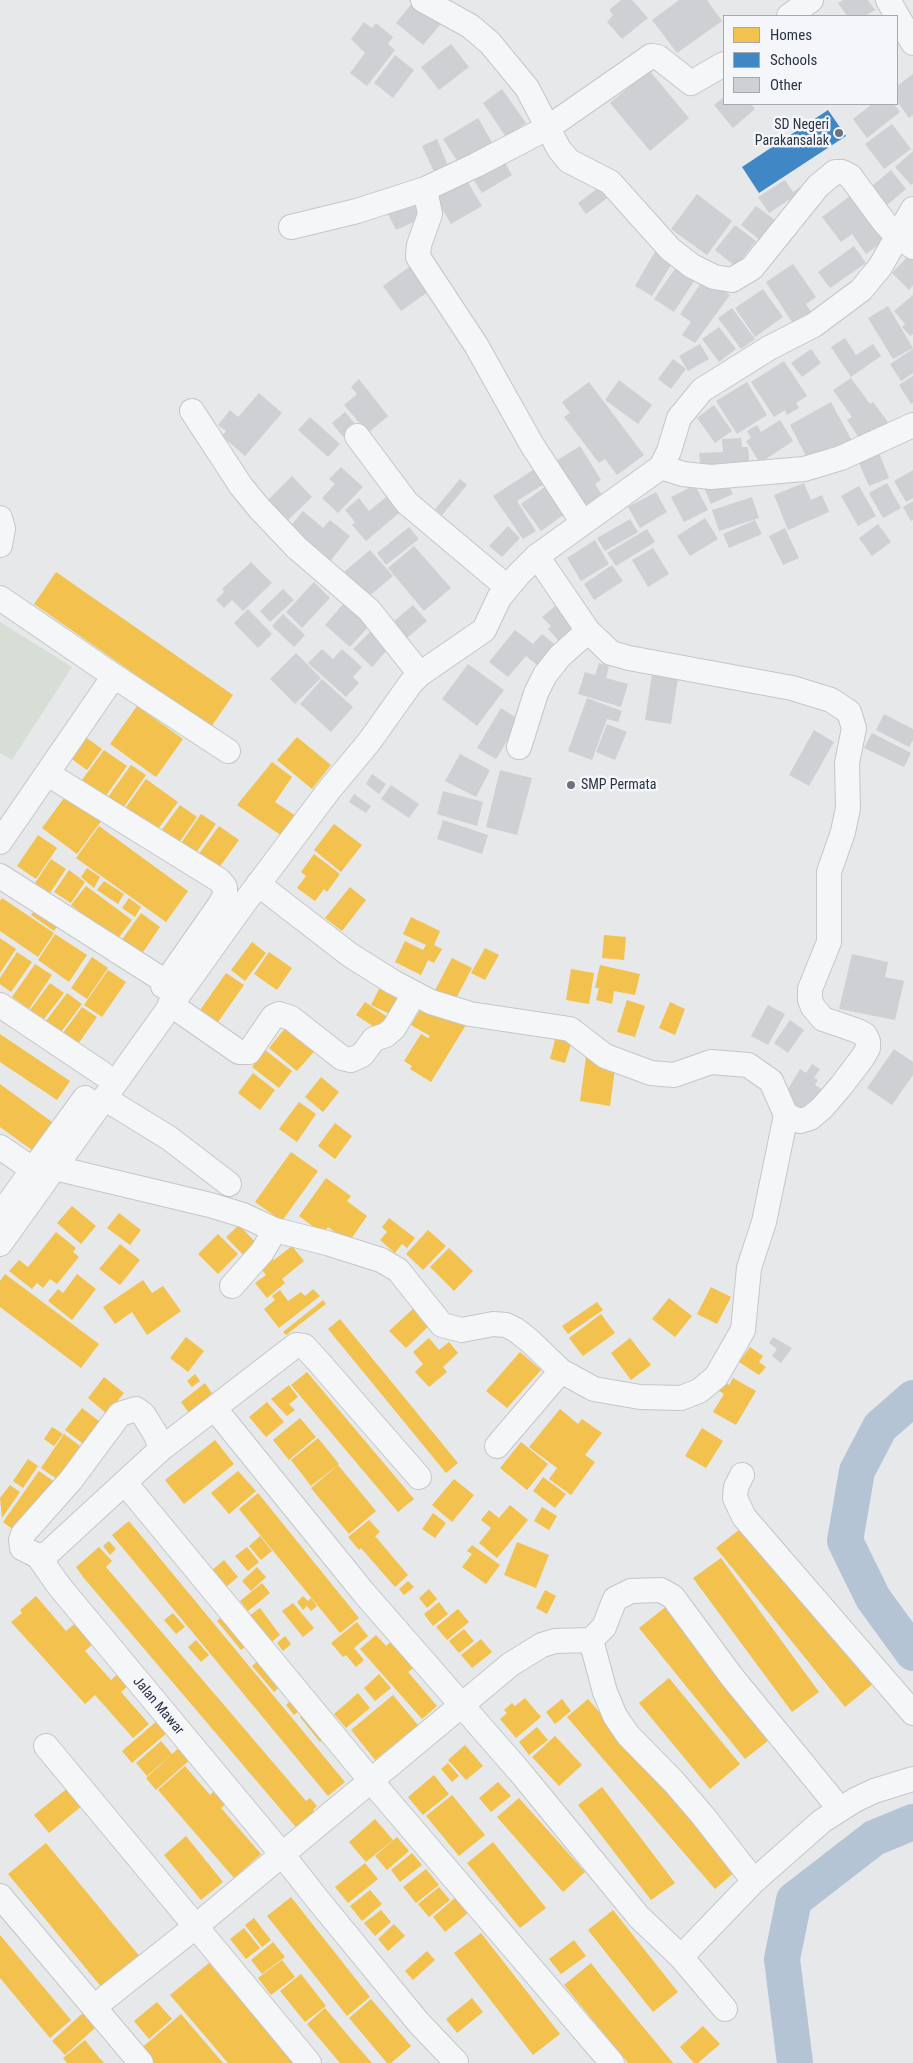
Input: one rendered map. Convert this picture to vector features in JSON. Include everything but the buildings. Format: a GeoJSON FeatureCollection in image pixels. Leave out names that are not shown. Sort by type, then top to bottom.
{"type":"FeatureCollection","features":[{"type":"Feature","properties":{"kind":"street"},"geometry":{"type":"LineString","coordinates":[[423,0],[470,26],[490,43],[527,88],[560,149],[569,161],[610,182],[678,256],[692,266],[721,280],[732,280],[752,268],[818,186],[835,172],[842,172],[856,182],[877,213],[905,241]]}},
{"type":"Feature","properties":{"kind":"street"},"geometry":{"type":"LineString","coordinates":[[790,15],[811,0]]}},
{"type":"Feature","properties":{"kind":"street"},"geometry":{"type":"LineString","coordinates":[[888,0],[897,15]]}},
{"type":"Feature","properties":{"kind":"street"},"geometry":{"type":"LineString","coordinates":[[898,17],[913,43]]}},
{"type":"Feature","properties":{"kind":"street"},"geometry":{"type":"LineString","coordinates":[[291,227],[357,211],[424,189],[476,165],[549,127],[651,56],[658,57],[691,83],[723,65]]}},
{"type":"Feature","properties":{"kind":"street"},"geometry":{"type":"LineString","coordinates":[[424,189],[430,214],[418,245],[418,257],[476,345],[532,445],[583,523]]}},
{"type":"Feature","properties":{"kind":"street"},"geometry":{"type":"LineString","coordinates":[[0,1215],[103,1074],[258,884],[329,790],[369,742],[400,697],[420,674],[484,630],[495,605],[507,587],[537,556],[661,467],[669,450],[679,418],[694,398],[709,385],[759,354],[814,326],[850,299],[872,279],[905,241],[913,209]]}},
{"type":"Feature","properties":{"kind":"street"},"geometry":{"type":"LineString","coordinates":[[192,411],[259,508],[297,548],[369,610],[420,674]]}},
{"type":"Feature","properties":{"kind":"street"},"geometry":{"type":"LineString","coordinates":[[661,467],[688,476],[710,477],[804,469],[841,458],[913,425]]}},
{"type":"Feature","properties":{"kind":"street"},"geometry":{"type":"LineString","coordinates":[[357,436],[407,503],[507,587]]}},
{"type":"Feature","properties":{"kind":"street"},"geometry":{"type":"LineString","coordinates":[[0,518],[3,530],[0,544]]}},
{"type":"Feature","properties":{"kind":"street"},"geometry":{"type":"LineString","coordinates":[[537,556],[588,631],[602,646],[620,656],[792,688],[831,700],[850,712],[854,728],[847,763],[849,799],[846,820],[829,872],[829,942],[810,988],[810,1000],[823,1019],[865,1034],[868,1048],[864,1057],[822,1108],[810,1118],[800,1121],[786,1115]]}},
{"type":"Feature","properties":{"kind":"street"},"geometry":{"type":"LineString","coordinates":[[0,598],[228,751]]}},
{"type":"Feature","properties":{"kind":"street"},"geometry":{"type":"LineString","coordinates":[[519,747],[536,693],[545,676],[560,656],[588,631]]}},
{"type":"Feature","properties":{"kind":"street"},"geometry":{"type":"LineString","coordinates":[[0,842],[114,676]]}},
{"type":"Feature","properties":{"kind":"street"},"geometry":{"type":"LineString","coordinates":[[0,1244],[104,1098],[225,894],[224,887],[219,880],[48,774]]}},
{"type":"Feature","properties":{"kind":"street"},"geometry":{"type":"LineString","coordinates":[[0,876],[168,993],[239,1052],[249,1052],[273,1017],[279,1014],[291,1018],[342,1058],[350,1060],[362,1055],[374,1039],[386,1035],[394,1028],[414,994]]}},
{"type":"Feature","properties":{"kind":"street"},"geometry":{"type":"LineString","coordinates":[[55,1168],[210,1204],[243,1215],[274,1230],[327,1242],[381,1260],[398,1270],[442,1325],[462,1330],[492,1324],[506,1325],[530,1341],[561,1371],[594,1389],[657,1398],[680,1398],[690,1396],[708,1386],[716,1377],[736,1345],[745,1322],[749,1268],[764,1222],[786,1115],[771,1081],[748,1065],[711,1062],[674,1075],[651,1073],[605,1056],[570,1029],[470,1014],[414,994],[350,955],[258,884]]}},
{"type":"Feature","properties":{"kind":"street"},"geometry":{"type":"LineString","coordinates":[[0,1005],[103,1074]]}},
{"type":"Feature","properties":{"kind":"street"},"geometry":{"type":"LineString","coordinates":[[104,1098],[169,1138],[229,1184]]}},
{"type":"Feature","properties":{"kind":"street"},"geometry":{"type":"LineString","coordinates":[[0,1147],[32,1169]]}},
{"type":"Feature","properties":{"kind":"street"},"geometry":{"type":"LineString","coordinates":[[232,1286],[262,1252],[274,1230]]}},
{"type":"Feature","properties":{"kind":"street"},"geometry":{"type":"LineString","coordinates":[[38,1556],[47,1554],[161,1449],[301,1341],[419,1477]]}},
{"type":"Feature","properties":{"kind":"street"},"geometry":{"type":"LineString","coordinates":[[497,1446],[561,1371]]}},
{"type":"Feature","properties":{"kind":"street","name":"Jalan Mawar"},"geometry":{"type":"LineString","coordinates":[[161,1449],[144,1414],[136,1409],[120,1414],[71,1480],[23,1534],[21,1540],[22,1548],[38,1556],[59,1586],[282,1853],[418,2022],[456,2062]]}},
{"type":"Feature","properties":{"kind":"street"},"geometry":{"type":"LineString","coordinates":[[215,1409],[364,1593],[463,1706],[639,1917],[680,1957],[725,2009]]}},
{"type":"Feature","properties":{"kind":"street"},"geometry":{"type":"LineString","coordinates":[[742,1475],[736,1487],[735,1498],[744,1517],[913,1713]]}},
{"type":"Feature","properties":{"kind":"street"},"geometry":{"type":"LineString","coordinates":[[125,1483],[372,1782],[612,2063]]}},
{"type":"Feature","properties":{"kind":"street"},"geometry":{"type":"LineString","coordinates":[[94,2007],[372,1782],[511,1664],[542,1645],[568,1639],[591,1640],[604,1628],[611,1605],[619,1596],[651,1589],[669,1593],[732,1677],[840,1808]]}},
{"type":"Feature","properties":{"kind":"street"},"geometry":{"type":"LineString","coordinates":[[591,1640],[605,1692],[615,1716],[628,1735],[674,1782],[704,1817],[754,1880]]}},
{"type":"Feature","properties":{"kind":"street"},"geometry":{"type":"LineString","coordinates":[[46,1746],[309,2063]]}},
{"type":"Feature","properties":{"kind":"street"},"geometry":{"type":"LineString","coordinates":[[680,1957],[754,1880],[840,1808],[874,1791],[913,1779]]}},
{"type":"Feature","properties":{"kind":"street"},"geometry":{"type":"LineString","coordinates":[[0,1896],[141,2063]]}},
{"type":"Feature","properties":{"kind":"shaded area"},"geometry":{"type":"Polygon","coordinates":[[[0,622],[72,667],[12,760],[0,753],[0,622]]]}},
{"type":"Feature","properties":{"kind":"waterway"},"geometry":{"type":"LineString","coordinates":[[913,1398],[880,1427],[857,1471],[845,1541],[873,1598],[913,1653]]}},
{"type":"Feature","properties":{"kind":"waterway"},"geometry":{"type":"LineString","coordinates":[[795,2063],[782,1959],[794,1900],[874,1838],[913,1822]]}},
{"type":"Feature","properties":{"kind":"place","name":"SD Negeri Parakansalak"},"geometry":{"type":"Point","coordinates":[839,133]}},
{"type":"Feature","properties":{"kind":"place","name":"SMP Permata"},"geometry":{"type":"Point","coordinates":[571,785]}}]}
